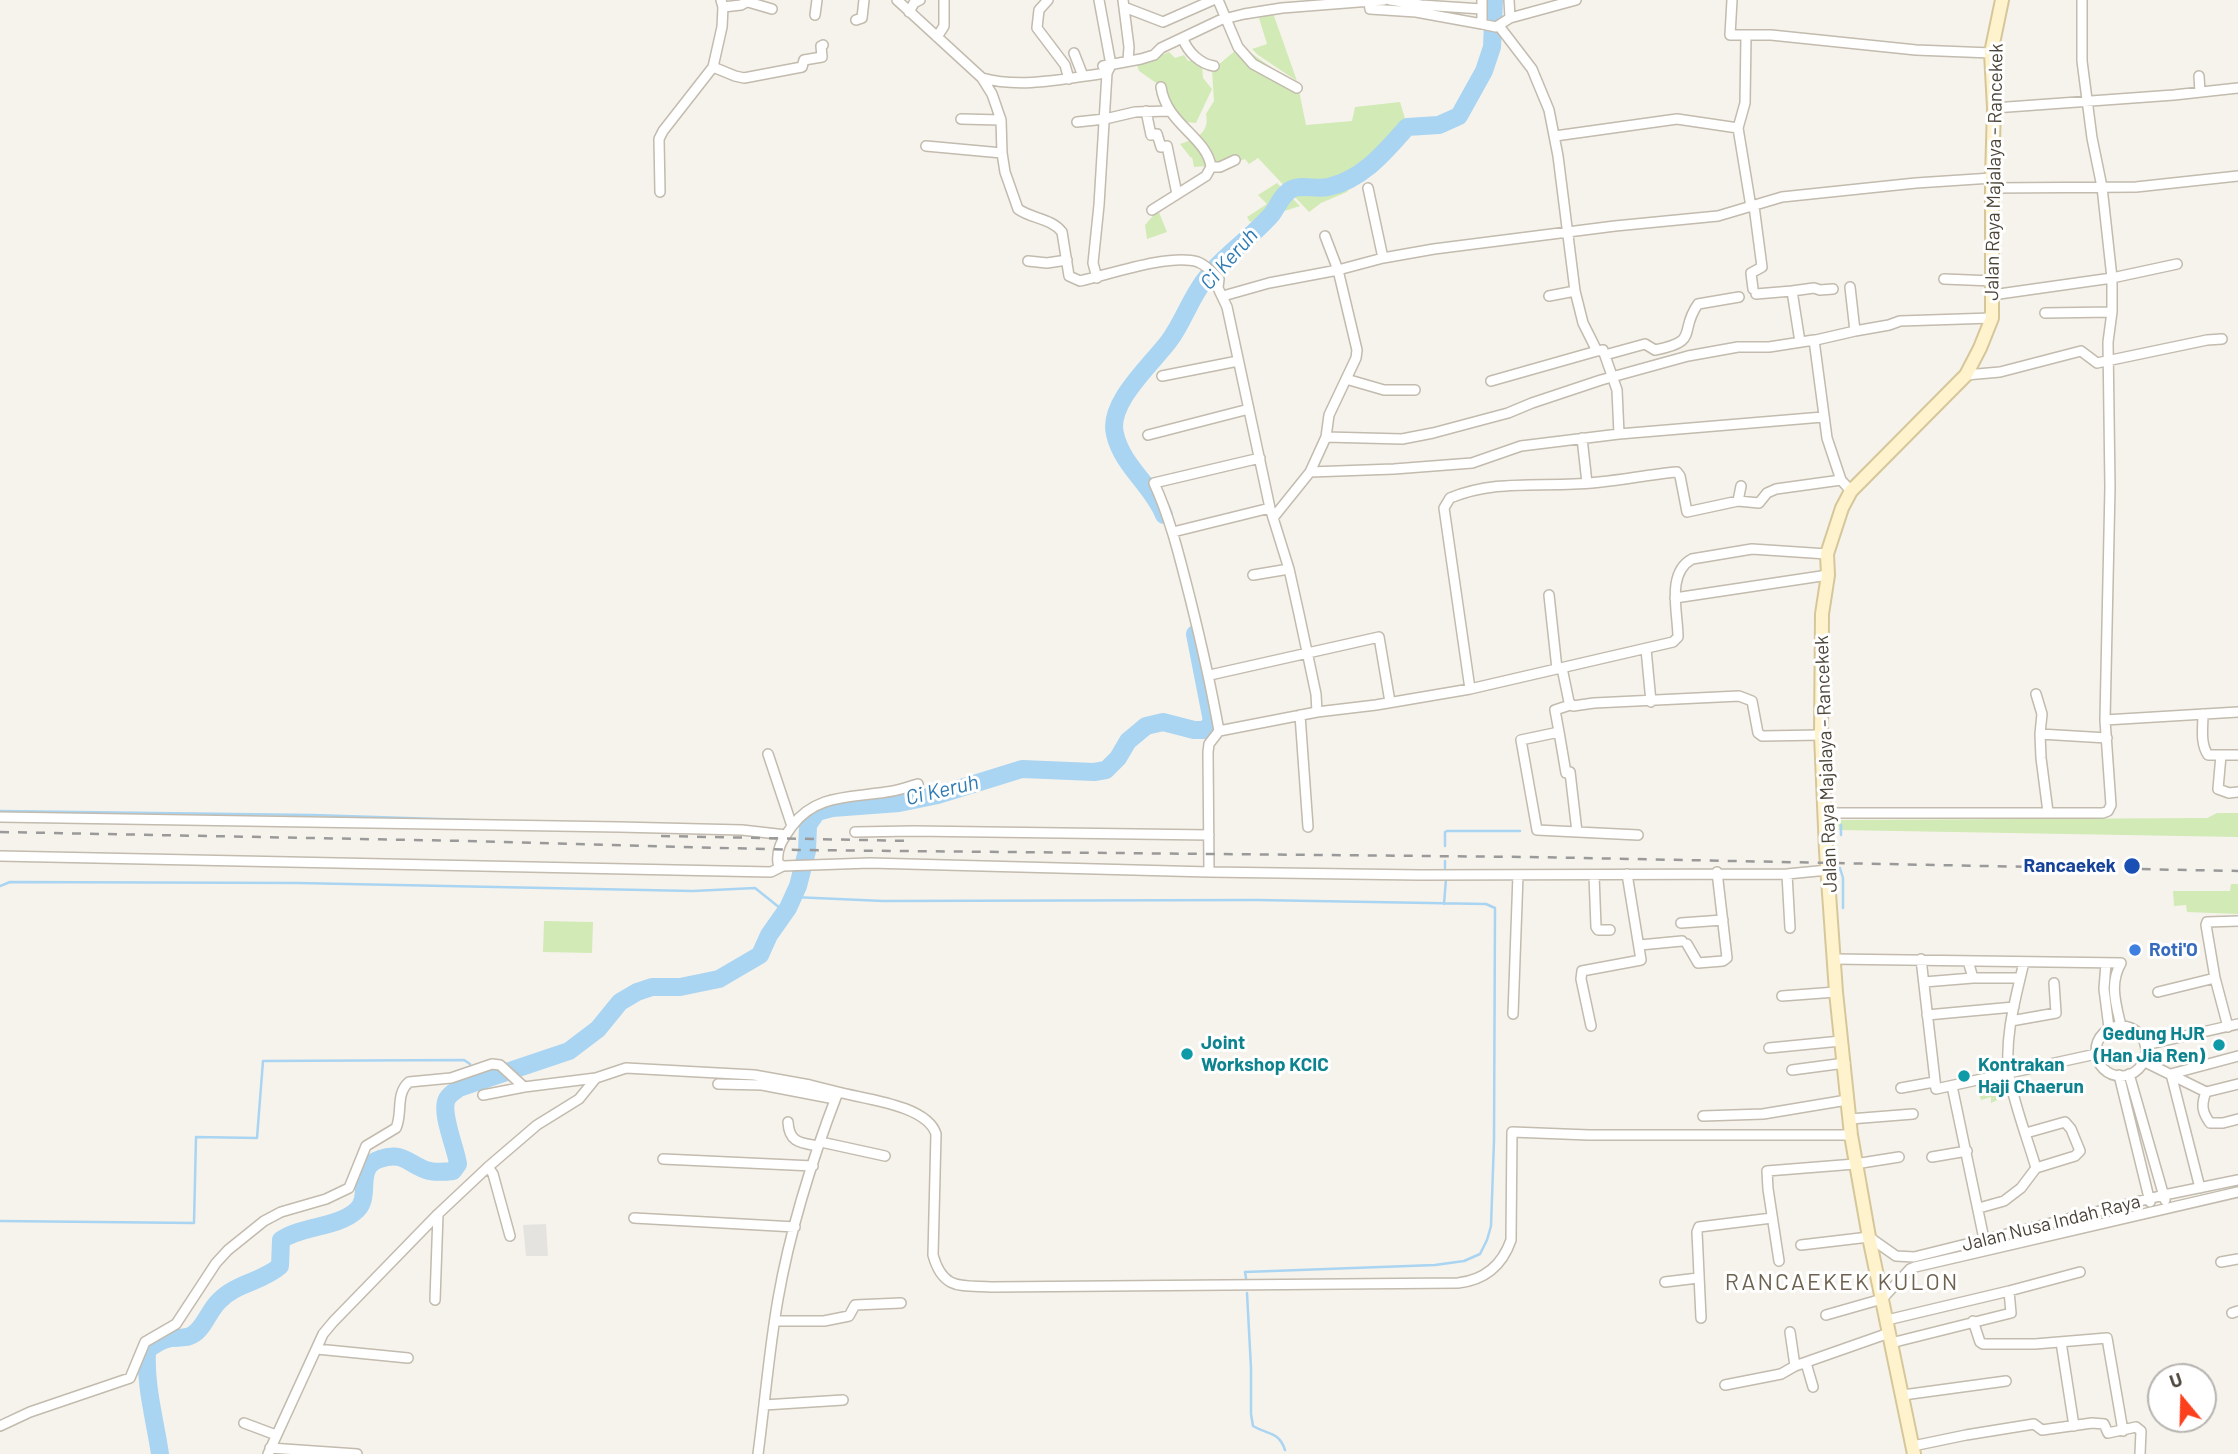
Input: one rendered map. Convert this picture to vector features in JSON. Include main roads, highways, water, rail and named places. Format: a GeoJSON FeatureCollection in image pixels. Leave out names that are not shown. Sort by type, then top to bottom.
{"type":"FeatureCollection","features":[{"type":"Feature","properties":{"kind":"main road","name":"Jalan Raya Majalaya - Rancekek"},"geometry":{"type":"LineString","coordinates":[[1914,1450],[1855,1164],[1847,1100],[1836,992],[1824,813],[1821,735],[1822,614],[1828,575],[1827,554],[1842,508],[1851,491],[1966,375],[1992,318],[1994,108],[1991,53],[2003,0]]}},
{"type":"Feature","properties":{"kind":"waterway","name":"Ci Keruh"},"geometry":{"type":"LineString","coordinates":[[1164,515],[1153,495],[1124,456],[1115,434],[1114,422],[1124,397],[1169,341],[1207,277],[1272,214],[1289,191],[1305,187],[1324,188],[1352,178],[1372,164],[1407,127],[1439,125],[1459,116],[1484,71],[1492,47],[1494,0]]}},
{"type":"Feature","properties":{"kind":"waterway","name":"Ci Keruh"},"geometry":{"type":"LineString","coordinates":[[160,1454],[149,1390],[147,1351],[164,1340],[192,1335],[226,1295],[280,1266],[281,1240],[340,1220],[357,1210],[363,1197],[365,1175],[372,1163],[394,1156],[429,1171],[453,1171],[458,1164],[445,1105],[448,1098],[459,1088],[569,1051],[598,1029],[620,1002],[637,992],[652,987],[680,987],[719,979],[760,955],[798,886],[807,851],[808,825],[817,812],[832,808],[899,803],[938,795],[1022,769],[1094,772],[1106,770],[1118,758],[1128,741],[1146,726],[1163,722],[1194,730],[1206,730],[1212,721],[1195,634]]}},
{"type":"Feature","properties":{"kind":"waterway"},"geometry":{"type":"LineString","coordinates":[[0,811],[470,820]]}},
{"type":"Feature","properties":{"kind":"waterway"},"geometry":{"type":"LineString","coordinates":[[1841,825],[1841,835]]}},
{"type":"Feature","properties":{"kind":"waterway"},"geometry":{"type":"LineString","coordinates":[[1445,846],[1447,831],[1520,831]]}},
{"type":"Feature","properties":{"kind":"waterway"},"geometry":{"type":"LineString","coordinates":[[1445,861],[1445,868]]}},
{"type":"Feature","properties":{"kind":"waterway"},"geometry":{"type":"LineString","coordinates":[[1840,868],[1843,878],[1843,908]]}},
{"type":"Feature","properties":{"kind":"waterway"},"geometry":{"type":"LineString","coordinates":[[1444,904],[1446,879]]}},
{"type":"Feature","properties":{"kind":"waterway"},"geometry":{"type":"LineString","coordinates":[[0,886],[10,882],[298,883],[693,891],[755,888],[785,912]]}},
{"type":"Feature","properties":{"kind":"waterway"},"geometry":{"type":"LineString","coordinates":[[793,897],[883,901],[1257,900],[1486,904],[1495,908],[1491,1226],[1480,1254],[1464,1261],[1435,1265],[1245,1272],[1246,1278]]}},
{"type":"Feature","properties":{"kind":"waterway"},"geometry":{"type":"LineString","coordinates":[[0,1221],[194,1223],[196,1137],[257,1138],[263,1061],[464,1060],[470,1064]]}},
{"type":"Feature","properties":{"kind":"waterway","name":"Ci Keruh"},"geometry":{"type":"LineString","coordinates":[[476,1075],[479,1081]]}},
{"type":"Feature","properties":{"kind":"waterway"},"geometry":{"type":"LineString","coordinates":[[1247,1293],[1253,1426],[1276,1436],[1285,1450]]}},
{"type":"Feature","properties":{"kind":"railway"},"geometry":{"type":"LineString","coordinates":[[0,832],[798,850],[1531,857],[2238,871]]}},
{"type":"Feature","properties":{"kind":"railway"},"geometry":{"type":"LineString","coordinates":[[661,836],[913,841]]}},
{"type":"Feature","properties":{"kind":"place","name":"Rancaekek"},"geometry":{"type":"Point","coordinates":[2132,866]}},
{"type":"Feature","properties":{"kind":"place","name":"Roti'O"},"geometry":{"type":"Point","coordinates":[2135,950]}},
{"type":"Feature","properties":{"kind":"place","name":"Gedung HJR (Han Jia Ren)"},"geometry":{"type":"Point","coordinates":[2219,1045]}},
{"type":"Feature","properties":{"kind":"place","name":"Joint Workshop KCIC"},"geometry":{"type":"Point","coordinates":[1187,1054]}},
{"type":"Feature","properties":{"kind":"place","name":"Kontrakan Haji Chaerun"},"geometry":{"type":"Point","coordinates":[1964,1076]}},
{"type":"Feature","properties":{"kind":"district","name":"RANCAEKEK KULON"},"geometry":{"type":"Point","coordinates":[1842,1282]}}]}
